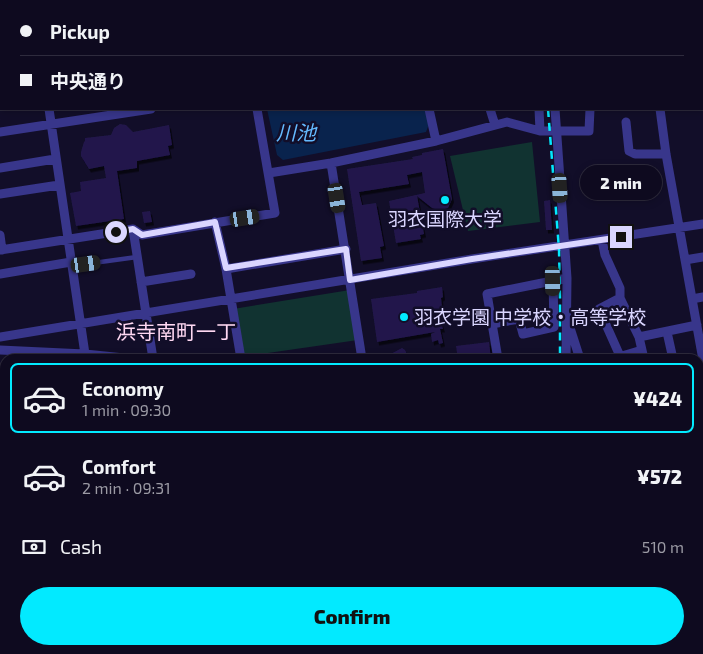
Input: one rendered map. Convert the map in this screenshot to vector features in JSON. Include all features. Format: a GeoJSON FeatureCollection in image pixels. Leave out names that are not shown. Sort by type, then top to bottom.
{"type":"FeatureCollection","features":[{"type":"Feature","properties":{"kind":"street"},"geometry":{"type":"LineString","coordinates":[[49,110],[85,354]]}},
{"type":"Feature","properties":{"kind":"street"},"geometry":{"type":"LineString","coordinates":[[0,132],[106,112],[136,110]]}},
{"type":"Feature","properties":{"kind":"street"},"geometry":{"type":"LineString","coordinates":[[0,235],[1,250],[133,229],[142,235],[275,213],[257,110]]}},
{"type":"Feature","properties":{"kind":"street"},"geometry":{"type":"LineString","coordinates":[[429,110],[436,141]]}},
{"type":"Feature","properties":{"kind":"street"},"geometry":{"type":"LineString","coordinates":[[490,110],[495,125]]}},
{"type":"Feature","properties":{"kind":"street"},"geometry":{"type":"LineString","coordinates":[[538,110],[540,131]]}},
{"type":"Feature","properties":{"kind":"street"},"geometry":{"type":"LineString","coordinates":[[555,110],[566,278],[566,354]]}},
{"type":"Feature","properties":{"kind":"street"},"geometry":{"type":"LineString","coordinates":[[269,172],[331,163],[436,141],[507,122],[540,131],[589,131],[590,110]]}},
{"type":"Feature","properties":{"kind":"street"},"geometry":{"type":"LineString","coordinates":[[660,110],[666,154],[702,354]]}},
{"type":"Feature","properties":{"kind":"street"},"geometry":{"type":"LineString","coordinates":[[626,122],[629,151],[635,154],[666,154]]}},
{"type":"Feature","properties":{"kind":"street"},"geometry":{"type":"LineString","coordinates":[[0,168],[55,159]]}},
{"type":"Feature","properties":{"kind":"street"},"geometry":{"type":"LineString","coordinates":[[331,163],[361,354]]}},
{"type":"Feature","properties":{"kind":"street"},"geometry":{"type":"LineString","coordinates":[[0,194],[59,184]]}},
{"type":"Feature","properties":{"kind":"street"},"geometry":{"type":"LineString","coordinates":[[215,222],[226,268],[240,354]]}},
{"type":"Feature","properties":{"kind":"street"},"geometry":{"type":"LineString","coordinates":[[0,337],[472,259],[703,224]]}},
{"type":"Feature","properties":{"kind":"street"},"geometry":{"type":"LineString","coordinates":[[133,229],[152,354]]}},
{"type":"Feature","properties":{"kind":"street"},"geometry":{"type":"LineString","coordinates":[[602,240],[605,255],[620,288],[620,298],[639,337],[643,354]]}},
{"type":"Feature","properties":{"kind":"street"},"geometry":{"type":"LineString","coordinates":[[226,268],[346,249]]}},
{"type":"Feature","properties":{"kind":"street"},"geometry":{"type":"LineString","coordinates":[[685,260],[703,257]]}},
{"type":"Feature","properties":{"kind":"street"},"geometry":{"type":"LineString","coordinates":[[0,274],[71,262]]}},
{"type":"Feature","properties":{"kind":"street"},"geometry":{"type":"LineString","coordinates":[[141,282],[191,274]]}},
{"type":"Feature","properties":{"kind":"street"},"geometry":{"type":"LineString","coordinates":[[497,354],[486,294],[566,278]]}},
{"type":"Feature","properties":{"kind":"street"},"geometry":{"type":"LineString","coordinates":[[492,324],[520,319],[523,334],[554,327],[553,281]]}},
{"type":"Feature","properties":{"kind":"street"},"geometry":{"type":"LineString","coordinates":[[692,299],[703,297]]}},
{"type":"Feature","properties":{"kind":"street"},"geometry":{"type":"LineString","coordinates":[[615,354],[599,309],[620,298]]}},
{"type":"Feature","properties":{"kind":"street"},"geometry":{"type":"LineString","coordinates":[[567,320],[578,354]]}},
{"type":"Feature","properties":{"kind":"street"},"geometry":{"type":"LineString","coordinates":[[639,337],[697,325]]}},
{"type":"Feature","properties":{"kind":"street"},"geometry":{"type":"LineString","coordinates":[[667,332],[672,354]]}},
{"type":"Feature","properties":{"kind":"street"},"geometry":{"type":"LineString","coordinates":[[5,353],[22,354]]}},
{"type":"Feature","properties":{"kind":"lane"},"geometry":{"type":"LineString","coordinates":[[86,264],[137,257]]}},
{"type":"Feature","properties":{"kind":"green space"},"geometry":{"type":"Polygon","coordinates":[[[532,142],[540,222],[468,231],[450,156],[532,142]]]}},
{"type":"Feature","properties":{"kind":"green space"},"geometry":{"type":"Polygon","coordinates":[[[350,290],[358,340],[262,354],[240,354],[233,309],[350,290]]]}},
{"type":"Feature","properties":{"kind":"water","name":"川池"},"geometry":{"type":"Polygon","coordinates":[[[267,110],[425,110],[429,124],[426,132],[283,160],[277,155],[267,110]]]}},
{"type":"Feature","properties":{"kind":"building"},"geometry":{"type":"Polygon","coordinates":[[[120,124],[126,125],[133,132],[169,125],[172,145],[168,146],[170,155],[137,161],[137,168],[117,171],[124,219],[76,226],[70,193],[81,191],[80,182],[106,178],[104,166],[89,169],[81,156],[85,138],[111,135],[114,128],[120,124]]]}},
{"type":"Feature","properties":{"kind":"building"},"geometry":{"type":"Polygon","coordinates":[[[443,149],[452,199],[448,208],[438,210],[432,208],[417,196],[424,234],[420,235],[421,239],[396,243],[389,201],[425,193],[422,172],[407,175],[409,184],[359,192],[362,205],[376,203],[384,246],[380,247],[382,258],[361,261],[347,169],[413,159],[412,157],[422,155],[422,153],[443,149]]]}},
{"type":"Feature","properties":{"kind":"building"},"geometry":{"type":"Polygon","coordinates":[[[550,200],[552,230],[546,230],[544,201],[550,200]]]}},
{"type":"Feature","properties":{"kind":"building"},"geometry":{"type":"Polygon","coordinates":[[[150,211],[152,222],[144,223],[142,212],[150,211]]]}},
{"type":"Feature","properties":{"kind":"building"},"geometry":{"type":"Polygon","coordinates":[[[442,287],[443,318],[440,319],[443,329],[440,329],[443,343],[439,344],[438,340],[432,342],[431,334],[435,332],[377,342],[371,299],[417,293],[417,291],[442,287]]]}},
{"type":"Feature","properties":{"kind":"building"},"geometry":{"type":"Polygon","coordinates":[[[489,342],[490,354],[457,354],[456,346],[489,342]]]}},
{"type":"Feature","properties":{"kind":"building"},"geometry":{"type":"Polygon","coordinates":[[[402,348],[407,354],[391,354],[402,348]]]}},
{"type":"Feature","properties":{"kind":"railway"},"geometry":{"type":"LineString","coordinates":[[548,110],[559,249],[560,354]]}},
{"type":"Feature","properties":{"kind":"place","name":"羽衣国際大学"},"geometry":{"type":"Point","coordinates":[445,200]}},
{"type":"Feature","properties":{"kind":"place","name":"羽衣学園 中学校・高等学校"},"geometry":{"type":"Point","coordinates":[404,317]}},
{"type":"Feature","properties":{"kind":"district","name":"浜寺南町一丁"},"geometry":{"type":"Point","coordinates":[176,332]}},
{"type":"Feature","properties":{"kind":"route"},"geometry":{"type":"LineString","coordinates":[[116,232],[133,229],[142,235],[215,222],[226,268],[346,249],[350,280],[472,259],[621,237]]}}]}
